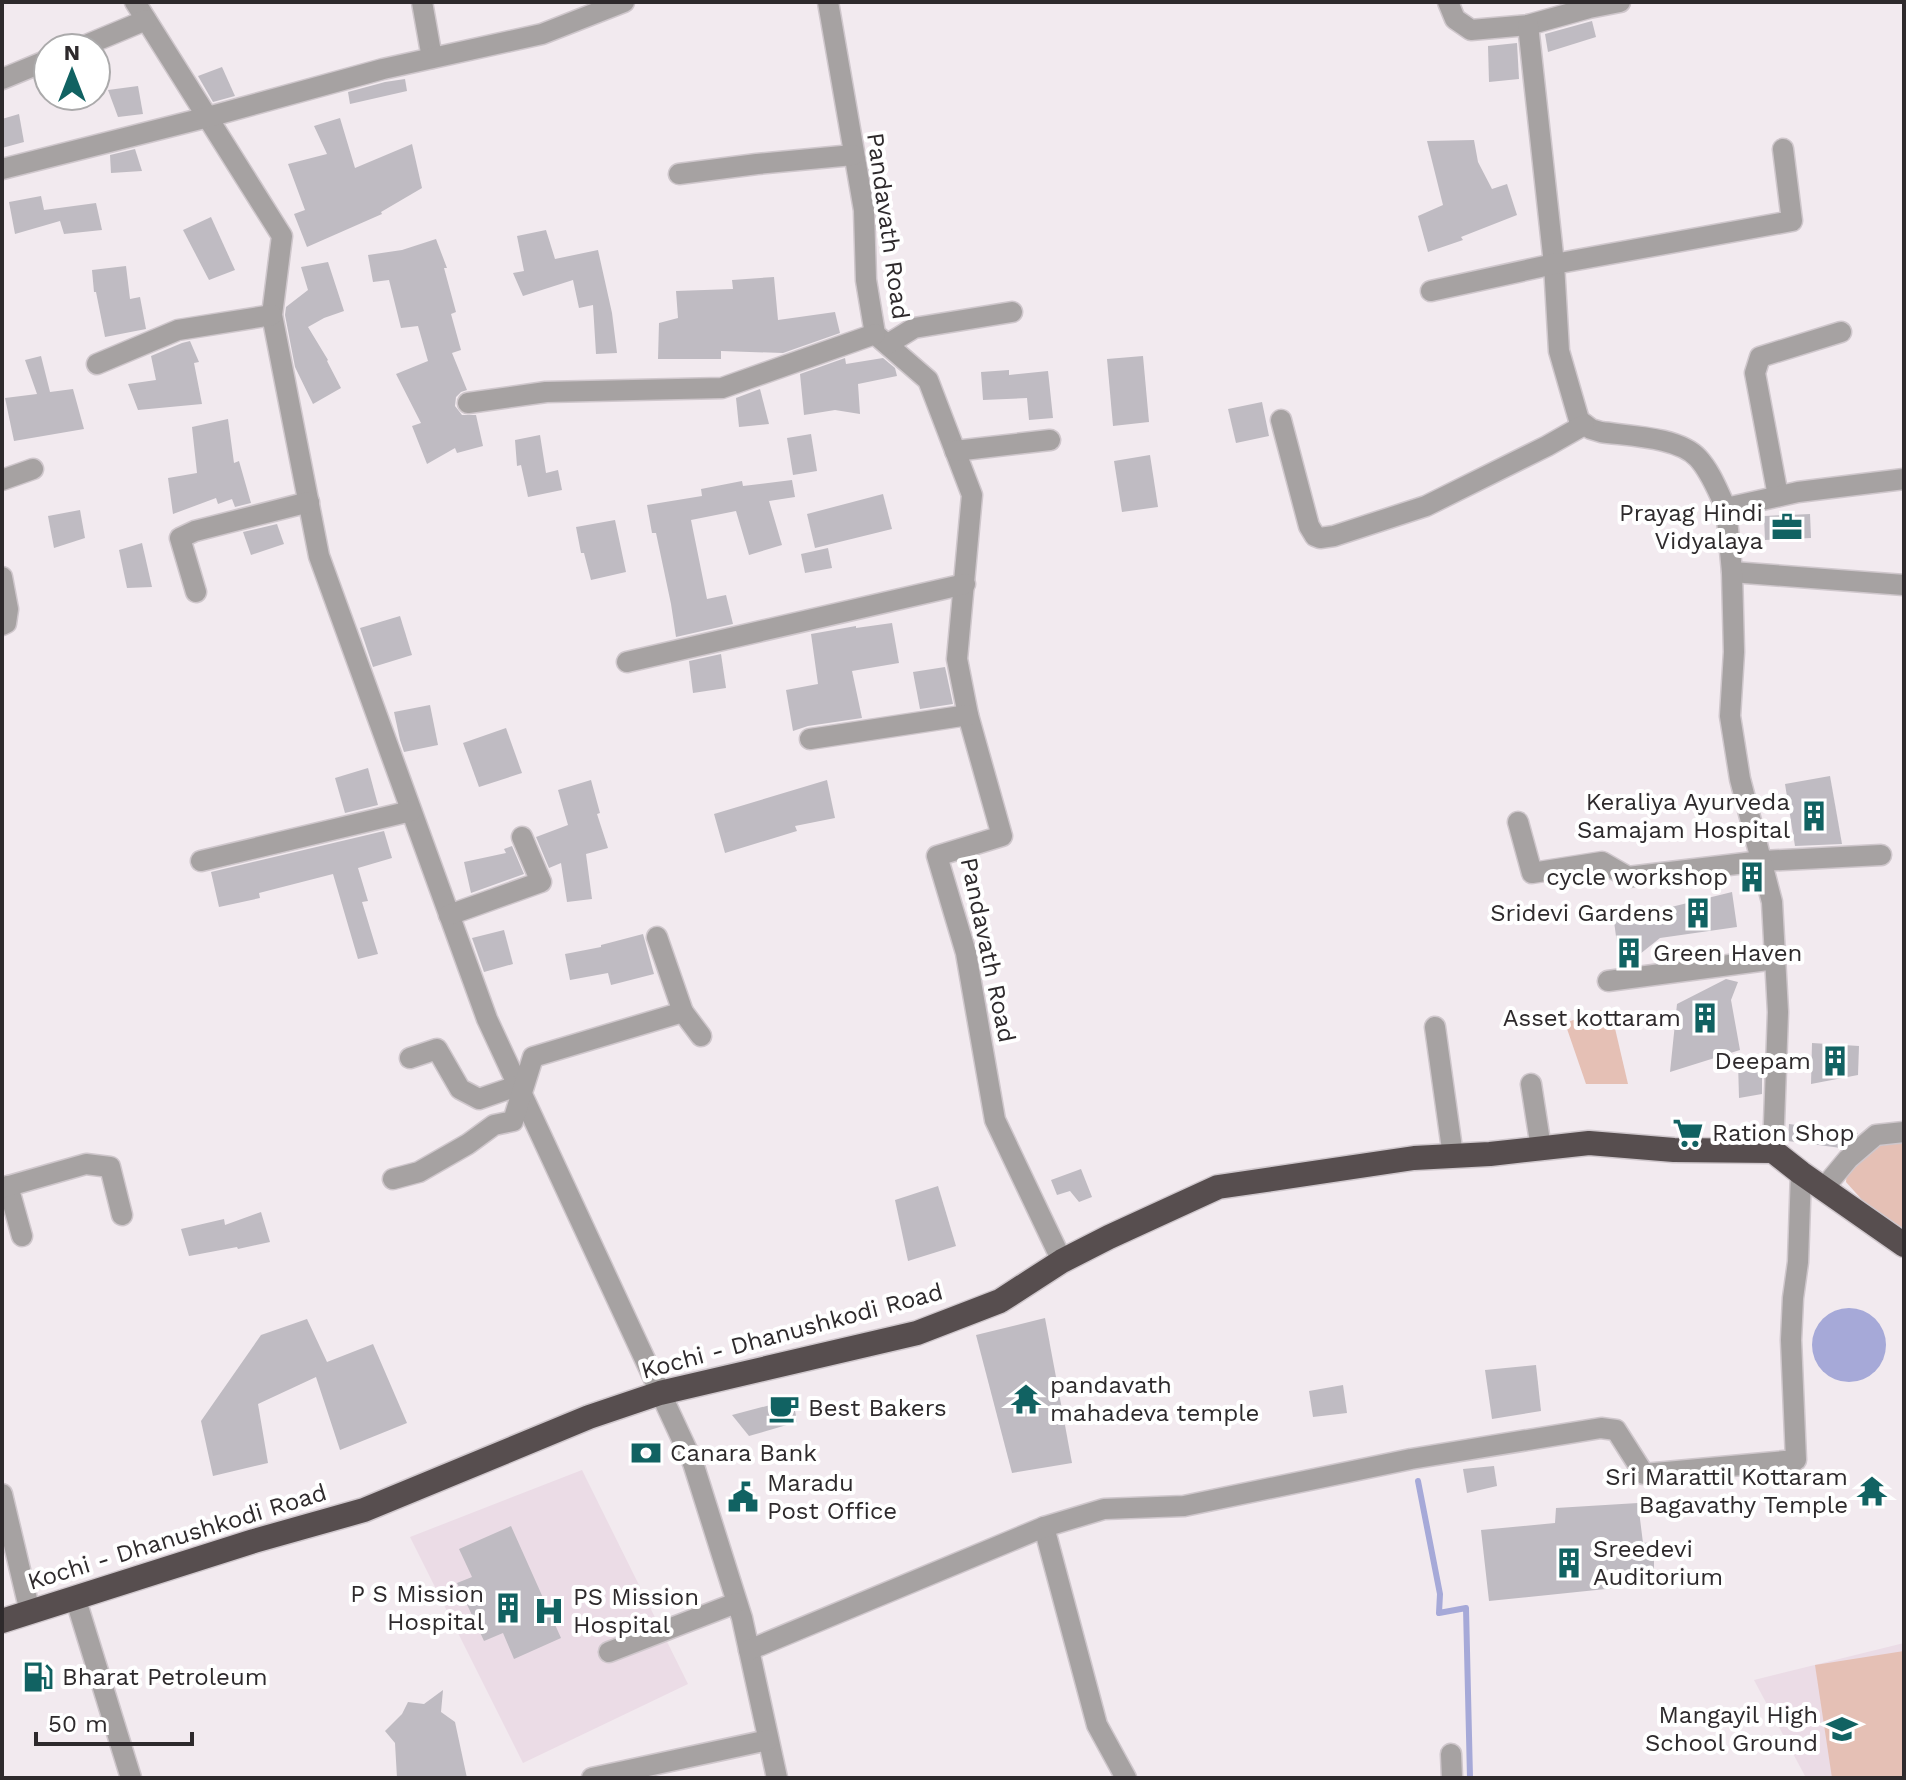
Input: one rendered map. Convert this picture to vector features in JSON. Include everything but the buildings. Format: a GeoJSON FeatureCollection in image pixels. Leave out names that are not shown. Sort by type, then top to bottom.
{"type":"FeatureCollection","features":[{"type":"Feature","properties":{"kind":"highway","name":"Kochi - Dhanushkodi Road"},"geometry":{"type":"LineString","coordinates":[[2,1621],[254,1541],[364,1510],[589,1417],[660,1393],[917,1333],[1000,1301],[1062,1261],[1218,1187],[1414,1158],[1589,1143],[1674,1150],[1773,1151]]}},
{"type":"Feature","properties":{"kind":"highway"},"geometry":{"type":"LineString","coordinates":[[1773,1151],[1904,1245]]}},
{"type":"Feature","properties":{"kind":"street"},"geometry":{"type":"LineString","coordinates":[[135,2],[282,236],[272,315],[319,556],[487,1019],[693,1463],[742,1618],[777,1778]]}},
{"type":"Feature","properties":{"kind":"street"},"geometry":{"type":"LineString","coordinates":[[422,2],[432,58]]}},
{"type":"Feature","properties":{"kind":"street"},"geometry":{"type":"LineString","coordinates":[[2,169],[383,69],[542,34],[624,2]]}},
{"type":"Feature","properties":{"kind":"street","name":"Pandavath Road"},"geometry":{"type":"LineString","coordinates":[[828,2],[864,210],[866,280],[881,339],[928,380],[972,495],[957,659],[968,715],[1002,836],[937,856],[966,953],[995,1120],[1062,1261]]}},
{"type":"Feature","properties":{"kind":"street"},"geometry":{"type":"LineString","coordinates":[[1448,2],[1455,19],[1471,30],[1528,25],[1620,2]]}},
{"type":"Feature","properties":{"kind":"street"},"geometry":{"type":"LineString","coordinates":[[112,34],[146,20]]}},
{"type":"Feature","properties":{"kind":"street"},"geometry":{"type":"LineString","coordinates":[[1528,25],[1554,264],[1559,351],[1579,420],[1601,432],[1670,443],[1691,451],[1706,468],[1726,508],[1732,572],[1734,652],[1730,716],[1740,779],[1772,902],[1778,1012],[1773,1151]]}},
{"type":"Feature","properties":{"kind":"street"},"geometry":{"type":"LineString","coordinates":[[2,79],[32,67]]}},
{"type":"Feature","properties":{"kind":"street"},"geometry":{"type":"LineString","coordinates":[[1431,291],[1554,264],[1792,221],[1783,149]]}},
{"type":"Feature","properties":{"kind":"street"},"geometry":{"type":"LineString","coordinates":[[679,174],[853,155]]}},
{"type":"Feature","properties":{"kind":"street"},"geometry":{"type":"LineString","coordinates":[[468,403],[546,392],[722,388],[914,328],[1012,312]]}},
{"type":"Feature","properties":{"kind":"street"},"geometry":{"type":"LineString","coordinates":[[97,364],[178,330],[272,315]]}},
{"type":"Feature","properties":{"kind":"street"},"geometry":{"type":"LineString","coordinates":[[1778,496],[1755,373],[1760,357],[1841,332]]}},
{"type":"Feature","properties":{"kind":"street"},"geometry":{"type":"LineString","coordinates":[[1281,420],[1309,526],[1320,538],[1426,506],[1584,425]]}},
{"type":"Feature","properties":{"kind":"street"},"geometry":{"type":"LineString","coordinates":[[955,451],[1050,440]]}},
{"type":"Feature","properties":{"kind":"street"},"geometry":{"type":"LineString","coordinates":[[2,480],[33,469]]}},
{"type":"Feature","properties":{"kind":"street"},"geometry":{"type":"LineString","coordinates":[[1726,508],[1798,492],[1904,479]]}},
{"type":"Feature","properties":{"kind":"street"},"geometry":{"type":"LineString","coordinates":[[196,592],[180,538],[195,531],[309,502]]}},
{"type":"Feature","properties":{"kind":"street"},"geometry":{"type":"LineString","coordinates":[[1732,572],[1904,585]]}},
{"type":"Feature","properties":{"kind":"street"},"geometry":{"type":"LineString","coordinates":[[2,577],[8,609],[6,623],[2,625]]}},
{"type":"Feature","properties":{"kind":"street"},"geometry":{"type":"LineString","coordinates":[[627,662],[965,584]]}},
{"type":"Feature","properties":{"kind":"street"},"geometry":{"type":"LineString","coordinates":[[810,739],[968,715]]}},
{"type":"Feature","properties":{"kind":"street"},"geometry":{"type":"LineString","coordinates":[[201,861],[411,811]]}},
{"type":"Feature","properties":{"kind":"street"},"geometry":{"type":"LineString","coordinates":[[1518,822],[1532,873],[1602,862],[1628,877],[1762,861],[1881,855]]}},
{"type":"Feature","properties":{"kind":"street"},"geometry":{"type":"LineString","coordinates":[[449,915],[541,882],[522,837]]}},
{"type":"Feature","properties":{"kind":"street"},"geometry":{"type":"LineString","coordinates":[[657,937],[683,1012],[701,1036]]}},
{"type":"Feature","properties":{"kind":"street"},"geometry":{"type":"LineString","coordinates":[[1608,981],[1775,959]]}},
{"type":"Feature","properties":{"kind":"street"},"geometry":{"type":"LineString","coordinates":[[393,1179],[419,1172],[494,1125],[513,1121],[519,1091],[533,1057],[683,1012]]}},
{"type":"Feature","properties":{"kind":"street"},"geometry":{"type":"LineString","coordinates":[[1435,1027],[1453,1156]]}},
{"type":"Feature","properties":{"kind":"street"},"geometry":{"type":"LineString","coordinates":[[410,1058],[437,1049],[460,1089],[479,1099],[519,1091]]}},
{"type":"Feature","properties":{"kind":"street"},"geometry":{"type":"LineString","coordinates":[[1531,1084],[1541,1148]]}},
{"type":"Feature","properties":{"kind":"street"},"geometry":{"type":"LineString","coordinates":[[1823,1189],[1848,1159],[1876,1135],[1904,1132]]}},
{"type":"Feature","properties":{"kind":"street"},"geometry":{"type":"LineString","coordinates":[[22,1236],[5,1187],[86,1164],[110,1167],[122,1215]]}},
{"type":"Feature","properties":{"kind":"street"},"geometry":{"type":"LineString","coordinates":[[749,1650],[1044,1527],[1104,1509],[1184,1506],[1411,1459],[1601,1428],[1616,1430],[1644,1474],[1796,1460],[1791,1340],[1801,1173]]}},
{"type":"Feature","properties":{"kind":"street"},"geometry":{"type":"LineString","coordinates":[[2,1494],[30,1612]]}},
{"type":"Feature","properties":{"kind":"street"},"geometry":{"type":"LineString","coordinates":[[1044,1527],[1097,1725],[1126,1778]]}},
{"type":"Feature","properties":{"kind":"street"},"geometry":{"type":"LineString","coordinates":[[75,1597],[131,1778]]}},
{"type":"Feature","properties":{"kind":"street"},"geometry":{"type":"LineString","coordinates":[[609,1652],[736,1603]]}},
{"type":"Feature","properties":{"kind":"street"},"geometry":{"type":"LineString","coordinates":[[592,1778],[768,1740]]}},
{"type":"Feature","properties":{"kind":"street"},"geometry":{"type":"LineString","coordinates":[[1451,1754],[1452,1778]]}},
{"type":"Feature","properties":{"kind":"shaded area"},"geometry":{"type":"Polygon","coordinates":[[[1610,1007],[1628,1084],[1586,1084],[1565,1023],[1610,1007]]]}},
{"type":"Feature","properties":{"kind":"shaded area"},"geometry":{"type":"Polygon","coordinates":[[[1904,1139],[1904,1229],[1864,1202],[1846,1182],[1847,1169],[1866,1152],[1879,1144],[1904,1139]]]}},
{"type":"Feature","properties":{"kind":"shaded area","name":"PS Mission Hospital"},"geometry":{"type":"Polygon","coordinates":[[[582,1470],[688,1684],[523,1763],[410,1537],[582,1470]]]}},
{"type":"Feature","properties":{"kind":"shaded area","name":"Mangayil High School Ground"},"geometry":{"type":"Polygon","coordinates":[[[1904,1643],[1904,1778],[1806,1778],[1754,1680],[1904,1643]]]}},
{"type":"Feature","properties":{"kind":"shaded area","name":"Mangayil High School Ground"},"geometry":{"type":"Polygon","coordinates":[[[1904,1651],[1904,1778],[1832,1778],[1815,1665],[1904,1651]]]}},
{"type":"Feature","properties":{"kind":"water"},"geometry":{"type":"Polygon","coordinates":[[[1842,1308],[1856,1308],[1870,1314],[1880,1324],[1886,1345],[1880,1366],[1870,1376],[1856,1382],[1842,1382],[1828,1376],[1818,1366],[1812,1352],[1812,1338],[1818,1324],[1828,1314],[1842,1308]]]}},
{"type":"Feature","properties":{"kind":"waterway"},"geometry":{"type":"LineString","coordinates":[[1418,1481],[1440,1594],[1439,1613],[1466,1608],[1470,1778]]}},
{"type":"Feature","properties":{"kind":"place","name":"Prayag Hindi Vidyalaya"},"geometry":{"type":"Point","coordinates":[1787,527]}},
{"type":"Feature","properties":{"kind":"place","name":"Keraliya Ayurveda Samajam Hospital"},"geometry":{"type":"Point","coordinates":[1814,816]}},
{"type":"Feature","properties":{"kind":"place","name":"cycle workshop"},"geometry":{"type":"Point","coordinates":[1752,877]}},
{"type":"Feature","properties":{"kind":"place","name":"Sridevi Gardens"},"geometry":{"type":"Point","coordinates":[1698,913]}},
{"type":"Feature","properties":{"kind":"place","name":"Green Haven"},"geometry":{"type":"Point","coordinates":[1629,953]}},
{"type":"Feature","properties":{"kind":"place","name":"Asset kottaram"},"geometry":{"type":"Point","coordinates":[1705,1018]}},
{"type":"Feature","properties":{"kind":"place","name":"Deepam"},"geometry":{"type":"Point","coordinates":[1835,1061]}},
{"type":"Feature","properties":{"kind":"place","name":"Ration Shop"},"geometry":{"type":"Point","coordinates":[1688,1133]}},
{"type":"Feature","properties":{"kind":"place","name":"pandavath mahadeva temple"},"geometry":{"type":"Point","coordinates":[1026,1399]}},
{"type":"Feature","properties":{"kind":"place","name":"Best Bakers"},"geometry":{"type":"Point","coordinates":[784,1408]}},
{"type":"Feature","properties":{"kind":"place","name":"Canara Bank"},"geometry":{"type":"Point","coordinates":[646,1453]}},
{"type":"Feature","properties":{"kind":"place","name":"Sri Marattil Kottaram Bagavathy Temple"},"geometry":{"type":"Point","coordinates":[1872,1491]}},
{"type":"Feature","properties":{"kind":"place","name":"Maradu Post Office"},"geometry":{"type":"Point","coordinates":[743,1497]}},
{"type":"Feature","properties":{"kind":"place","name":"Sreedevi Auditorium"},"geometry":{"type":"Point","coordinates":[1569,1563]}},
{"type":"Feature","properties":{"kind":"place","name":"P S Mission Hospital"},"geometry":{"type":"Point","coordinates":[508,1608]}},
{"type":"Feature","properties":{"kind":"place","name":"PS Mission Hospital"},"geometry":{"type":"Point","coordinates":[549,1611]}},
{"type":"Feature","properties":{"kind":"place","name":"Bharat Petroleum"},"geometry":{"type":"Point","coordinates":[38,1677]}},
{"type":"Feature","properties":{"kind":"place","name":"Mangayil High School Ground"},"geometry":{"type":"Point","coordinates":[1842,1729]}}]}
